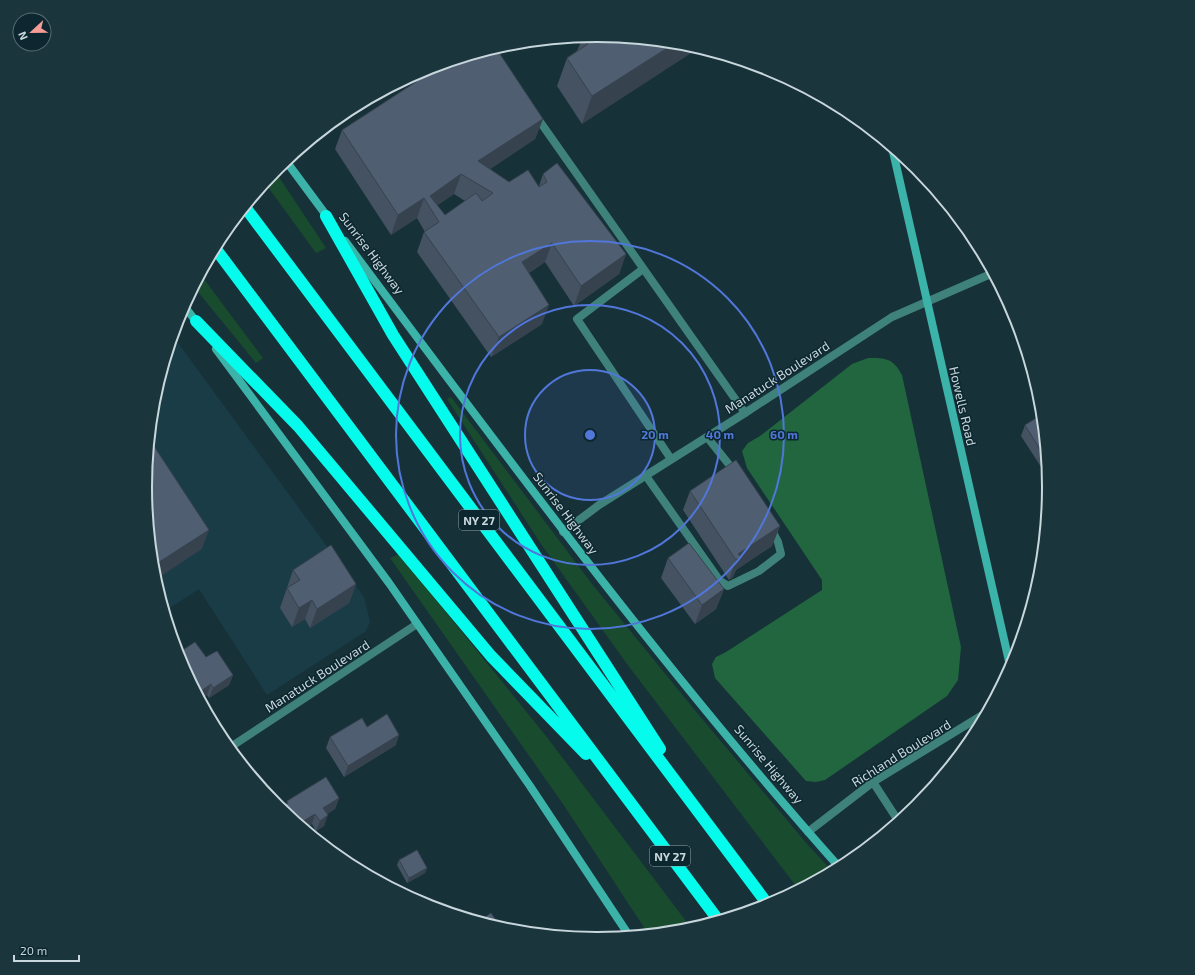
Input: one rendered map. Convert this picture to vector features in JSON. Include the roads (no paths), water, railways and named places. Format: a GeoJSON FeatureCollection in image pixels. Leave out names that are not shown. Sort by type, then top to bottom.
{"type":"FeatureCollection","features":[{"type":"Feature","properties":{"kind":"highway","name":"NY 27"},"geometry":{"type":"LineString","coordinates":[[248,211],[765,900]]}},
{"type":"Feature","properties":{"kind":"highway"},"geometry":{"type":"LineString","coordinates":[[326,216],[393,335],[713,832]]}},
{"type":"Feature","properties":{"kind":"highway","name":"NY 27"},"geometry":{"type":"LineString","coordinates":[[219,253],[716,917]]}},
{"type":"Feature","properties":{"kind":"highway"},"geometry":{"type":"LineString","coordinates":[[196,321],[298,426],[491,656],[621,791]]}},
{"type":"Feature","properties":{"kind":"main road","name":"Howells Road"},"geometry":{"type":"LineString","coordinates":[[894,156],[1009,659]]}},
{"type":"Feature","properties":{"kind":"main road","name":"Sunrise Highway"},"geometry":{"type":"LineString","coordinates":[[289,166],[563,532],[671,670],[836,863]]}},
{"type":"Feature","properties":{"kind":"main road"},"geometry":{"type":"LineString","coordinates":[[188,312],[334,507],[417,624],[526,780],[627,932]]}},
{"type":"Feature","properties":{"kind":"street"},"geometry":{"type":"LineString","coordinates":[[530,108],[745,413]]}},
{"type":"Feature","properties":{"kind":"street"},"geometry":{"type":"LineString","coordinates":[[643,269],[576,319],[671,459]]}},
{"type":"Feature","properties":{"kind":"street","name":"Manatuck Boulevard"},"geometry":{"type":"LineString","coordinates":[[563,532],[599,505],[745,413],[892,316],[989,275]]}},
{"type":"Feature","properties":{"kind":"street"},"geometry":{"type":"LineString","coordinates":[[707,436],[740,478]]}},
{"type":"Feature","properties":{"kind":"street"},"geometry":{"type":"LineString","coordinates":[[646,476],[720,581],[728,586],[759,571],[781,554],[778,542],[767,522]]}},
{"type":"Feature","properties":{"kind":"street","name":"Manatuck Boulevard"},"geometry":{"type":"LineString","coordinates":[[234,745],[417,624]]}},
{"type":"Feature","properties":{"kind":"street","name":"Richland Boulevard"},"geometry":{"type":"LineString","coordinates":[[808,832],[874,782],[979,717]]}},
{"type":"Feature","properties":{"kind":"street"},"geometry":{"type":"LineString","coordinates":[[874,782],[896,818]]}}]}
